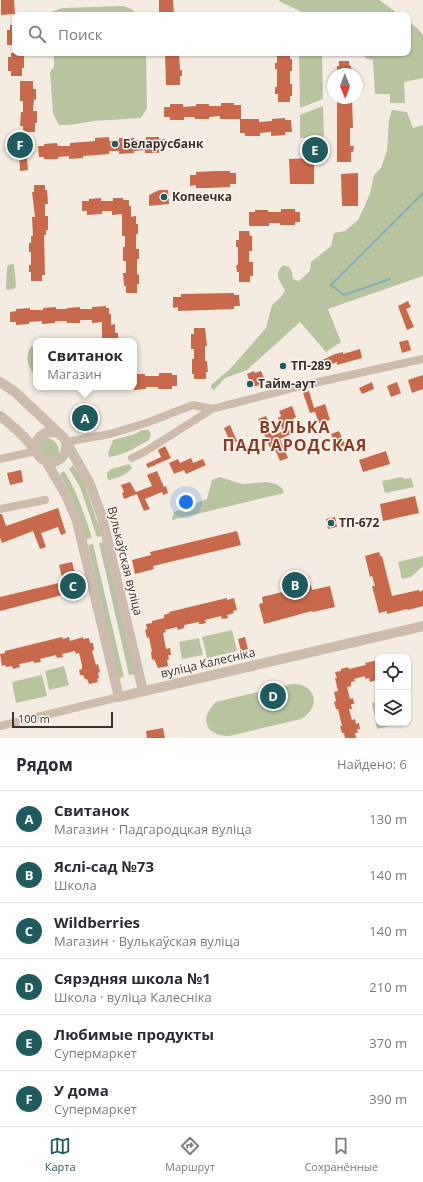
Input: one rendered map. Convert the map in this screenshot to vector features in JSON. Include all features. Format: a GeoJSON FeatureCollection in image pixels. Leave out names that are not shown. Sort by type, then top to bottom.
{"type":"FeatureCollection","features":[{"type":"Feature","properties":{"kind":"street"},"geometry":{"type":"LineString","coordinates":[[132,458],[146,451],[212,409],[305,385],[423,359]]}},
{"type":"Feature","properties":{"kind":"street","name":"Вулькаўская вуліца"},"geometry":{"type":"LineString","coordinates":[[0,382],[15,392],[63,438],[89,482],[101,514],[143,691]]}},
{"type":"Feature","properties":{"kind":"street"},"geometry":{"type":"LineString","coordinates":[[36,451],[37,441],[42,434],[51,431],[63,438],[82,440],[118,432],[193,405],[212,409]]}},
{"type":"Feature","properties":{"kind":"street"},"geometry":{"type":"LineString","coordinates":[[0,416],[21,434],[42,459],[46,461],[66,495],[77,522],[119,697]]}},
{"type":"Feature","properties":{"kind":"street"},"geometry":{"type":"LineString","coordinates":[[46,461],[55,461],[63,457],[66,449],[63,438]]}},
{"type":"Feature","properties":{"kind":"street"},"geometry":{"type":"LineString","coordinates":[[0,459],[36,451]]}},
{"type":"Feature","properties":{"kind":"street"},"geometry":{"type":"LineString","coordinates":[[0,510],[45,500]]}},
{"type":"Feature","properties":{"kind":"street","name":"вуліца Калесніка"},"geometry":{"type":"LineString","coordinates":[[0,726],[423,626]]}},
{"type":"Feature","properties":{"kind":"green space"},"geometry":{"type":"Polygon","coordinates":[[[379,0],[396,12],[302,12],[279,1],[379,0]]]}},
{"type":"Feature","properties":{"kind":"green space"},"geometry":{"type":"Polygon","coordinates":[[[124,6],[135,12],[52,12],[62,8],[124,6]]]}},
{"type":"Feature","properties":{"kind":"green space"},"geometry":{"type":"Polygon","coordinates":[[[411,23],[423,35],[423,78],[404,82],[405,103],[390,103],[390,94],[375,94],[373,60],[367,59],[364,56],[411,56],[411,23]]]}},
{"type":"Feature","properties":{"kind":"green space"},"geometry":{"type":"Polygon","coordinates":[[[54,56],[146,56],[147,108],[141,118],[59,125],[53,113],[50,72],[54,67],[54,56]]]}},
{"type":"Feature","properties":{"kind":"green space"},"geometry":{"type":"Polygon","coordinates":[[[299,56],[322,56],[323,99],[300,108],[299,56]]]}},
{"type":"Feature","properties":{"kind":"green space"},"geometry":{"type":"Polygon","coordinates":[[[323,106],[324,137],[300,138],[300,115],[323,106]]]}},
{"type":"Feature","properties":{"kind":"green space"},"geometry":{"type":"Polygon","coordinates":[[[392,110],[407,112],[413,128],[423,125],[423,276],[328,309],[341,342],[326,352],[300,322],[247,370],[225,378],[214,390],[211,388],[211,385],[230,369],[266,328],[272,305],[285,291],[278,278],[278,272],[283,265],[289,267],[292,272],[293,279],[299,281],[310,271],[311,262],[331,246],[334,233],[345,231],[358,220],[370,194],[374,175],[381,168],[387,151],[389,120],[392,110]]]}},
{"type":"Feature","properties":{"kind":"green space"},"geometry":{"type":"Polygon","coordinates":[[[14,264],[16,286],[14,289],[6,290],[7,267],[8,265],[14,264]]]}},
{"type":"Feature","properties":{"kind":"green space"},"geometry":{"type":"Polygon","coordinates":[[[31,347],[33,347],[33,372],[28,363],[28,354],[31,347]]]}},
{"type":"Feature","properties":{"kind":"green space"},"geometry":{"type":"Polygon","coordinates":[[[142,430],[149,430],[151,435],[149,440],[125,453],[109,457],[108,453],[113,440],[135,434],[142,430]]]}},
{"type":"Feature","properties":{"kind":"green space"},"geometry":{"type":"Polygon","coordinates":[[[47,437],[53,440],[57,445],[59,450],[57,457],[47,458],[40,448],[39,441],[47,437]]]}},
{"type":"Feature","properties":{"kind":"green space"},"geometry":{"type":"Polygon","coordinates":[[[129,464],[132,468],[124,474],[109,480],[107,478],[107,473],[111,469],[129,464]]]}},
{"type":"Feature","properties":{"kind":"green space"},"geometry":{"type":"Polygon","coordinates":[[[73,465],[84,482],[102,536],[97,537],[80,487],[69,469],[73,465]]]}},
{"type":"Feature","properties":{"kind":"green space"},"geometry":{"type":"Polygon","coordinates":[[[64,471],[77,496],[92,538],[86,539],[75,506],[60,474],[64,471]]]}},
{"type":"Feature","properties":{"kind":"green space"},"geometry":{"type":"Polygon","coordinates":[[[220,477],[242,484],[267,482],[276,484],[282,488],[284,493],[172,520],[174,512],[207,499],[212,480],[220,477]]]}},
{"type":"Feature","properties":{"kind":"green space"},"geometry":{"type":"Polygon","coordinates":[[[402,477],[404,479],[411,478],[414,487],[385,493],[382,481],[402,477]]]}},
{"type":"Feature","properties":{"kind":"green space"},"geometry":{"type":"Polygon","coordinates":[[[104,542],[135,674],[129,675],[99,543],[104,542]]]}},
{"type":"Feature","properties":{"kind":"green space"},"geometry":{"type":"Polygon","coordinates":[[[93,544],[124,677],[119,678],[88,545],[93,544]]]}},
{"type":"Feature","properties":{"kind":"green space"},"geometry":{"type":"Polygon","coordinates":[[[423,556],[423,566],[411,577],[402,579],[398,562],[423,556]]]}},
{"type":"Feature","properties":{"kind":"green space"},"geometry":{"type":"Polygon","coordinates":[[[232,630],[237,651],[207,658],[202,637],[232,630]]]}},
{"type":"Feature","properties":{"kind":"green space"},"geometry":{"type":"Polygon","coordinates":[[[199,638],[203,655],[182,659],[179,642],[199,638]]]}},
{"type":"Feature","properties":{"kind":"green space"},"geometry":{"type":"Polygon","coordinates":[[[64,666],[69,685],[49,690],[45,671],[64,666]]]}},
{"type":"Feature","properties":{"kind":"green space"},"geometry":{"type":"Polygon","coordinates":[[[42,675],[47,696],[16,703],[12,682],[42,675]]]}},
{"type":"Feature","properties":{"kind":"green space"},"geometry":{"type":"Polygon","coordinates":[[[292,684],[306,687],[311,691],[313,697],[314,702],[312,708],[308,714],[301,719],[229,736],[215,733],[210,730],[207,725],[207,714],[216,702],[292,684]]]}},
{"type":"Feature","properties":{"kind":"green space"},"geometry":{"type":"Polygon","coordinates":[[[375,702],[375,719],[372,703],[375,702]]]}},
{"type":"Feature","properties":{"kind":"green space"},"geometry":{"type":"Polygon","coordinates":[[[376,726],[390,726],[377,729],[376,726]]]}},
{"type":"Feature","properties":{"kind":"building"},"geometry":{"type":"Polygon","coordinates":[[[1,0],[14,0],[15,12],[12,12],[12,14],[1,15],[1,0]]]}},
{"type":"Feature","properties":{"kind":"building"},"geometry":{"type":"Polygon","coordinates":[[[159,0],[173,0],[174,12],[159,12],[159,0]]]}},
{"type":"Feature","properties":{"kind":"building"},"geometry":{"type":"Polygon","coordinates":[[[10,25],[12,25],[12,45],[7,45],[7,30],[10,30],[10,25]]]}},
{"type":"Feature","properties":{"kind":"building"},"geometry":{"type":"Polygon","coordinates":[[[11,53],[12,56],[24,56],[22,76],[11,76],[11,71],[8,71],[8,57],[11,57],[11,53]]]}},
{"type":"Feature","properties":{"kind":"building"},"geometry":{"type":"Polygon","coordinates":[[[165,56],[179,56],[180,70],[182,70],[180,85],[166,85],[165,56]]]}},
{"type":"Feature","properties":{"kind":"building"},"geometry":{"type":"Polygon","coordinates":[[[277,56],[290,56],[290,59],[292,59],[290,84],[292,84],[292,96],[290,96],[290,102],[278,102],[278,94],[275,94],[275,87],[277,87],[277,69],[275,69],[275,63],[277,63],[277,56]]]}},
{"type":"Feature","properties":{"kind":"building"},"geometry":{"type":"Polygon","coordinates":[[[339,61],[349,61],[351,68],[337,68],[337,66],[339,66],[339,61]]]}},
{"type":"Feature","properties":{"kind":"building"},"geometry":{"type":"Polygon","coordinates":[[[20,81],[33,81],[33,89],[36,89],[36,100],[34,99],[33,111],[37,111],[35,132],[23,132],[23,126],[20,126],[21,112],[23,112],[23,101],[20,101],[20,81]]]}},
{"type":"Feature","properties":{"kind":"building"},"geometry":{"type":"Polygon","coordinates":[[[221,103],[234,103],[234,105],[241,105],[241,119],[220,119],[220,116],[209,117],[209,119],[184,117],[184,120],[170,120],[170,117],[164,117],[164,107],[170,107],[170,104],[183,104],[183,107],[196,106],[196,104],[221,106],[221,103]]]}},
{"type":"Feature","properties":{"kind":"building"},"geometry":{"type":"Polygon","coordinates":[[[337,104],[352,104],[353,128],[350,128],[350,146],[354,146],[353,152],[351,152],[351,162],[337,162],[337,104]]]}},
{"type":"Feature","properties":{"kind":"building"},"geometry":{"type":"Polygon","coordinates":[[[285,118],[285,120],[291,120],[292,132],[285,132],[286,135],[271,136],[271,132],[260,133],[260,136],[245,136],[245,133],[240,133],[240,119],[259,119],[259,122],[285,118]]]}},
{"type":"Feature","properties":{"kind":"building"},"geometry":{"type":"Polygon","coordinates":[[[109,137],[109,141],[119,140],[119,138],[146,140],[146,137],[159,137],[159,139],[165,139],[165,150],[159,150],[159,153],[145,153],[145,150],[134,151],[134,153],[119,154],[119,151],[109,151],[109,154],[83,156],[83,158],[69,159],[69,156],[58,157],[58,159],[44,159],[44,157],[39,157],[38,146],[44,146],[44,144],[57,143],[58,146],[70,146],[70,143],[95,141],[95,138],[109,137]]]}},
{"type":"Feature","properties":{"kind":"building"},"geometry":{"type":"Polygon","coordinates":[[[21,140],[26,146],[28,170],[20,171],[19,150],[13,150],[13,141],[21,140]]]}},
{"type":"Feature","properties":{"kind":"building"},"geometry":{"type":"Polygon","coordinates":[[[314,158],[314,184],[290,184],[289,159],[314,158]]]}},
{"type":"Feature","properties":{"kind":"building"},"geometry":{"type":"Polygon","coordinates":[[[230,171],[230,173],[236,173],[236,184],[230,184],[230,187],[209,188],[196,188],[196,185],[190,186],[190,175],[196,175],[196,172],[230,171]]]}},
{"type":"Feature","properties":{"kind":"building"},"geometry":{"type":"Polygon","coordinates":[[[358,173],[358,206],[342,206],[341,174],[358,173]]]}},
{"type":"Feature","properties":{"kind":"building"},"geometry":{"type":"Polygon","coordinates":[[[34,185],[45,185],[45,190],[47,190],[48,204],[45,204],[45,216],[48,216],[48,230],[46,230],[46,235],[44,235],[45,275],[42,275],[42,281],[31,281],[31,272],[29,272],[29,265],[31,265],[31,252],[29,252],[29,243],[31,243],[31,236],[33,236],[32,217],[35,217],[32,192],[34,192],[34,185]]]}},
{"type":"Feature","properties":{"kind":"building"},"geometry":{"type":"Polygon","coordinates":[[[159,190],[168,190],[169,204],[149,206],[149,195],[159,190]]]}},
{"type":"Feature","properties":{"kind":"building"},"geometry":{"type":"Polygon","coordinates":[[[101,198],[101,201],[113,201],[113,198],[123,198],[123,200],[129,200],[129,206],[131,206],[131,217],[136,216],[138,234],[136,234],[136,249],[139,249],[139,259],[137,259],[137,275],[139,274],[139,284],[137,284],[137,293],[126,293],[126,286],[124,286],[123,273],[126,273],[126,261],[123,261],[125,236],[122,236],[122,214],[112,215],[112,211],[102,211],[102,214],[87,215],[87,211],[82,211],[82,201],[101,198]]]}},
{"type":"Feature","properties":{"kind":"building"},"geometry":{"type":"Polygon","coordinates":[[[281,209],[295,209],[295,212],[300,212],[300,222],[295,222],[295,225],[269,223],[269,226],[249,226],[249,212],[255,212],[255,210],[268,210],[268,212],[281,212],[281,209]]]}},
{"type":"Feature","properties":{"kind":"building"},"geometry":{"type":"Polygon","coordinates":[[[239,231],[249,231],[250,236],[252,236],[252,251],[249,251],[249,262],[253,262],[253,276],[250,276],[250,282],[239,282],[239,272],[237,272],[236,265],[238,265],[238,247],[236,247],[236,240],[239,240],[239,231]]]}},
{"type":"Feature","properties":{"kind":"building"},"geometry":{"type":"Polygon","coordinates":[[[234,293],[234,295],[239,295],[240,306],[234,306],[234,309],[178,311],[178,307],[173,308],[173,297],[181,297],[181,294],[234,293]]]}},
{"type":"Feature","properties":{"kind":"building"},"geometry":{"type":"Polygon","coordinates":[[[408,301],[411,307],[406,309],[414,327],[407,330],[398,306],[408,301]]]}},
{"type":"Feature","properties":{"kind":"building"},"geometry":{"type":"Polygon","coordinates":[[[106,306],[106,308],[109,308],[109,314],[111,314],[111,325],[115,324],[115,333],[118,333],[118,338],[102,338],[102,322],[92,323],[92,320],[80,320],[80,323],[55,321],[55,323],[42,324],[42,321],[16,325],[16,322],[10,322],[10,312],[16,311],[16,309],[30,308],[30,310],[43,310],[43,308],[56,307],[56,309],[67,309],[80,307],[80,309],[92,309],[92,307],[106,306]]]}},
{"type":"Feature","properties":{"kind":"building"},"geometry":{"type":"Polygon","coordinates":[[[194,328],[205,328],[207,346],[205,346],[205,361],[207,361],[208,372],[206,372],[206,379],[194,379],[194,374],[192,374],[194,349],[191,349],[191,334],[194,334],[194,328]]]}},
{"type":"Feature","properties":{"kind":"building"},"geometry":{"type":"Polygon","coordinates":[[[408,340],[411,350],[402,353],[399,342],[408,340]]]}},
{"type":"Feature","properties":{"kind":"building"},"geometry":{"type":"Polygon","coordinates":[[[360,349],[362,358],[337,365],[337,362],[312,372],[309,365],[335,354],[343,352],[343,354],[360,349]]]}},
{"type":"Feature","properties":{"kind":"building"},"geometry":{"type":"Polygon","coordinates":[[[254,371],[255,373],[261,371],[264,378],[258,380],[260,385],[248,388],[246,381],[249,380],[247,374],[254,371]]]}},
{"type":"Feature","properties":{"kind":"building"},"geometry":{"type":"Polygon","coordinates":[[[159,373],[172,373],[172,375],[177,375],[177,386],[172,386],[172,389],[146,387],[146,389],[137,390],[137,374],[145,374],[145,376],[159,376],[159,373]]]}},
{"type":"Feature","properties":{"kind":"building"},"geometry":{"type":"Polygon","coordinates":[[[423,375],[423,389],[412,393],[408,380],[423,375]]]}},
{"type":"Feature","properties":{"kind":"building"},"geometry":{"type":"Polygon","coordinates":[[[372,382],[374,389],[362,394],[359,388],[372,382]]]}},
{"type":"Feature","properties":{"kind":"building"},"geometry":{"type":"Polygon","coordinates":[[[397,382],[401,393],[391,397],[387,386],[397,382]]]}},
{"type":"Feature","properties":{"kind":"building"},"geometry":{"type":"Polygon","coordinates":[[[309,391],[314,408],[325,404],[330,420],[319,423],[315,412],[310,413],[303,393],[309,391]]]}},
{"type":"Feature","properties":{"kind":"building"},"geometry":{"type":"Polygon","coordinates":[[[292,406],[296,417],[293,419],[294,422],[287,425],[291,434],[280,439],[288,458],[280,461],[274,447],[270,448],[258,419],[266,416],[270,424],[268,425],[272,436],[283,431],[278,418],[281,416],[279,411],[292,406]]]}},
{"type":"Feature","properties":{"kind":"building"},"geometry":{"type":"Polygon","coordinates":[[[86,415],[96,424],[87,433],[78,424],[86,415]]]}},
{"type":"Feature","properties":{"kind":"building"},"geometry":{"type":"Polygon","coordinates":[[[230,425],[237,441],[231,444],[224,428],[230,425]]]}},
{"type":"Feature","properties":{"kind":"building"},"geometry":{"type":"Polygon","coordinates":[[[339,431],[345,445],[337,448],[331,434],[339,431]]]}},
{"type":"Feature","properties":{"kind":"building"},"geometry":{"type":"Polygon","coordinates":[[[165,446],[171,458],[148,468],[146,464],[161,457],[158,450],[165,446]]]}},
{"type":"Feature","properties":{"kind":"building"},"geometry":{"type":"Polygon","coordinates":[[[386,451],[390,464],[363,472],[359,460],[386,451]]]}},
{"type":"Feature","properties":{"kind":"building"},"geometry":{"type":"Polygon","coordinates":[[[191,458],[193,463],[203,459],[206,465],[186,474],[184,470],[174,474],[169,463],[178,459],[180,463],[191,458]]]}},
{"type":"Feature","properties":{"kind":"building"},"geometry":{"type":"Polygon","coordinates":[[[21,470],[23,482],[10,485],[7,473],[21,470]]]}},
{"type":"Feature","properties":{"kind":"building"},"geometry":{"type":"Polygon","coordinates":[[[157,471],[164,487],[166,486],[168,493],[163,495],[162,492],[145,499],[150,509],[144,511],[136,492],[152,486],[147,475],[157,471]]]}},
{"type":"Feature","properties":{"kind":"building"},"geometry":{"type":"Polygon","coordinates":[[[130,482],[137,494],[124,499],[122,493],[124,492],[121,485],[130,482]]]}},
{"type":"Feature","properties":{"kind":"building"},"geometry":{"type":"Polygon","coordinates":[[[415,496],[419,513],[383,521],[380,504],[415,496]]]}},
{"type":"Feature","properties":{"kind":"building"},"geometry":{"type":"Polygon","coordinates":[[[58,508],[66,533],[61,535],[58,527],[41,533],[46,547],[40,549],[33,531],[2,543],[0,537],[0,514],[2,514],[6,526],[58,508]]]}},
{"type":"Feature","properties":{"kind":"building","name":"ТП-672"},"geometry":{"type":"Polygon","coordinates":[[[335,517],[337,527],[328,529],[326,519],[335,517]]]}},
{"type":"Feature","properties":{"kind":"building"},"geometry":{"type":"Polygon","coordinates":[[[237,531],[241,545],[153,566],[154,569],[135,574],[132,560],[151,555],[150,552],[237,531]]]}},
{"type":"Feature","properties":{"kind":"building"},"geometry":{"type":"Polygon","coordinates":[[[379,552],[381,557],[382,556],[392,596],[419,590],[420,592],[423,590],[423,606],[387,614],[387,611],[379,613],[372,586],[375,586],[372,576],[370,577],[365,556],[379,552]]]}},
{"type":"Feature","properties":{"kind":"building"},"geometry":{"type":"Polygon","coordinates":[[[72,562],[80,594],[67,597],[66,594],[0,611],[0,597],[63,582],[59,565],[72,562]]]}},
{"type":"Feature","properties":{"kind":"building"},"geometry":{"type":"Polygon","coordinates":[[[311,585],[312,590],[330,586],[335,607],[312,611],[264,624],[259,604],[263,603],[262,597],[311,585]]]}},
{"type":"Feature","properties":{"kind":"building"},"geometry":{"type":"Polygon","coordinates":[[[227,598],[227,600],[234,598],[237,610],[233,611],[234,613],[227,615],[228,618],[222,619],[221,616],[205,620],[206,623],[202,624],[199,624],[199,622],[184,625],[184,628],[178,630],[177,627],[165,630],[166,632],[163,633],[166,649],[170,648],[171,655],[168,655],[168,666],[158,668],[154,659],[152,660],[149,637],[147,638],[145,630],[147,629],[146,624],[164,618],[164,615],[170,613],[169,612],[227,598]]]}},
{"type":"Feature","properties":{"kind":"building"},"geometry":{"type":"Polygon","coordinates":[[[62,637],[63,639],[69,637],[70,641],[83,637],[83,639],[89,638],[90,643],[93,643],[94,650],[92,651],[96,665],[98,664],[100,672],[98,673],[98,682],[89,684],[83,675],[80,675],[79,670],[82,669],[82,665],[79,653],[76,654],[75,651],[62,654],[63,657],[57,658],[56,655],[40,659],[41,662],[34,663],[34,661],[19,664],[20,667],[13,669],[12,666],[2,666],[0,654],[5,653],[5,651],[62,637]]]}},
{"type":"Feature","properties":{"kind":"building"},"geometry":{"type":"Polygon","coordinates":[[[245,637],[248,649],[241,651],[238,639],[245,637]]]}},
{"type":"Feature","properties":{"kind":"building"},"geometry":{"type":"Polygon","coordinates":[[[375,661],[375,680],[370,682],[369,678],[365,679],[365,676],[354,679],[355,681],[351,682],[351,686],[347,687],[350,699],[353,698],[354,704],[351,704],[352,709],[349,709],[352,720],[355,719],[356,724],[359,723],[360,729],[357,729],[358,733],[355,733],[356,738],[345,738],[340,726],[342,726],[338,709],[336,709],[334,702],[336,701],[334,692],[338,691],[335,672],[341,671],[341,669],[348,667],[349,669],[366,665],[365,663],[375,661]]]}},
{"type":"Feature","properties":{"kind":"building"},"geometry":{"type":"Polygon","coordinates":[[[163,728],[165,738],[147,738],[146,731],[163,728]]]}},
{"type":"Feature","properties":{"kind":"waterway"},"geometry":{"type":"LineString","coordinates":[[390,279],[344,295],[331,285],[423,193]]}},
{"type":"Feature","properties":{"kind":"place","name":"Беларусбанк"},"geometry":{"type":"Point","coordinates":[115,144]}},
{"type":"Feature","properties":{"kind":"place","name":"У дома"},"geometry":{"type":"Point","coordinates":[20,145]}},
{"type":"Feature","properties":{"kind":"place","name":"Любимые продукты"},"geometry":{"type":"Point","coordinates":[315,150]}},
{"type":"Feature","properties":{"kind":"place","name":"Копеечка"},"geometry":{"type":"Point","coordinates":[164,197]}},
{"type":"Feature","properties":{"kind":"place","name":"ТП-289"},"geometry":{"type":"Point","coordinates":[283,366]}},
{"type":"Feature","properties":{"kind":"place","name":"Тайм-аут"},"geometry":{"type":"Point","coordinates":[250,384]}},
{"type":"Feature","properties":{"kind":"place","name":"Свитанок"},"geometry":{"type":"Point","coordinates":[85,418]}},
{"type":"Feature","properties":{"kind":"place","name":"ТП-672"},"geometry":{"type":"Point","coordinates":[331,523]}},
{"type":"Feature","properties":{"kind":"place","name":"Яслі-сад №73"},"geometry":{"type":"Point","coordinates":[295,585]}},
{"type":"Feature","properties":{"kind":"place","name":"Wildberries"},"geometry":{"type":"Point","coordinates":[73,586]}},
{"type":"Feature","properties":{"kind":"place","name":"Сярэдняя школа №1"},"geometry":{"type":"Point","coordinates":[273,696]}},
{"type":"Feature","properties":{"kind":"district","name":"ВУЛЬКА ПАДГАРОДСКАЯ"},"geometry":{"type":"Point","coordinates":[295,436]}}]}
